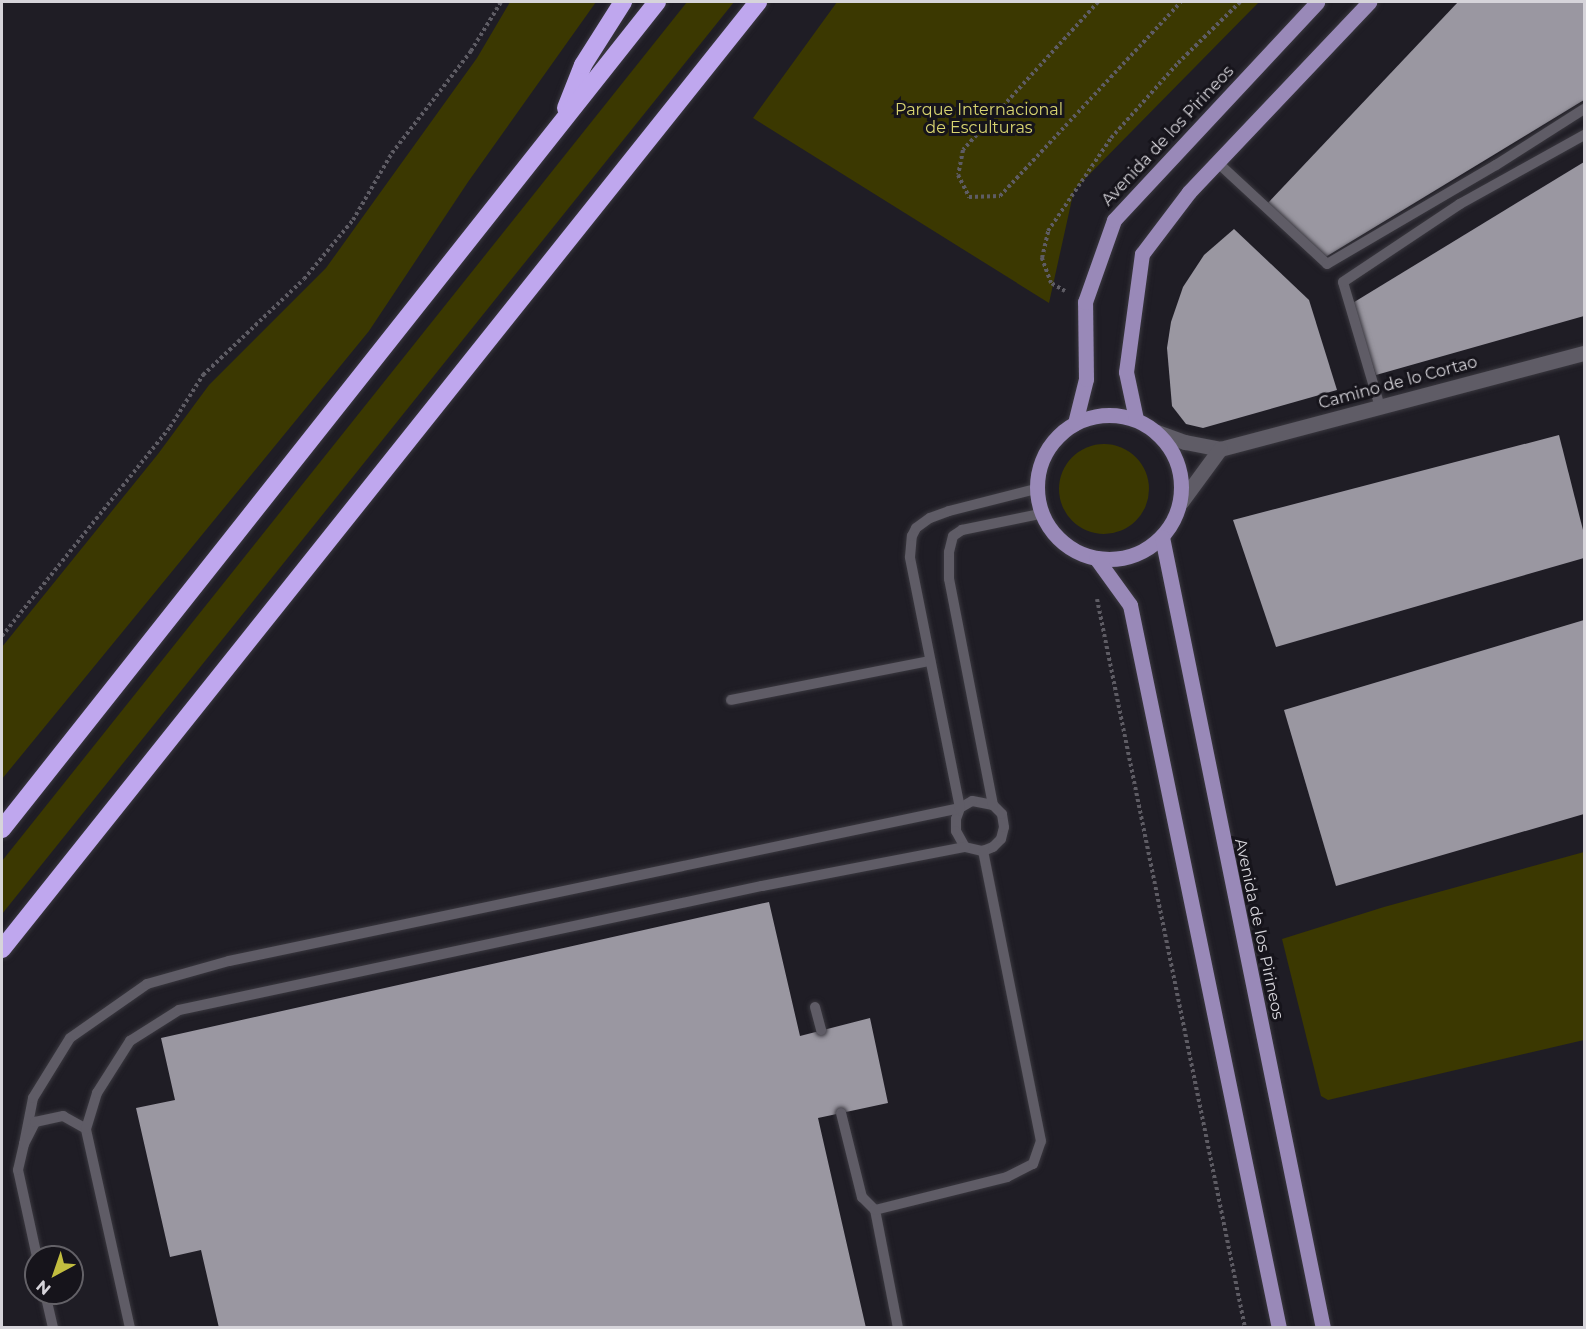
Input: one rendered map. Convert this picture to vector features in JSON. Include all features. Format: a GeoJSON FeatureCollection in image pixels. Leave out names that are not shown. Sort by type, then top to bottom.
{"type":"FeatureCollection","features":[{"type":"Feature","properties":{"kind":"highway"},"geometry":{"type":"LineString","coordinates":[[560,125],[583,65],[623,2]]}},
{"type":"Feature","properties":{"kind":"highway"},"geometry":{"type":"LineString","coordinates":[[2,829],[657,2]]}},
{"type":"Feature","properties":{"kind":"highway"},"geometry":{"type":"LineString","coordinates":[[2,949],[758,2]]}},
{"type":"Feature","properties":{"kind":"main road","name":"Avenida de los Pirineos"},"geometry":{"type":"LineString","coordinates":[[1075,423],[1086,379],[1085,302],[1114,220],[1317,2]]}},
{"type":"Feature","properties":{"kind":"main road"},"geometry":{"type":"LineString","coordinates":[[1136,419],[1126,372],[1142,254],[1189,192],[1369,2]]}},
{"type":"Feature","properties":{"kind":"main road"},"geometry":{"type":"LineString","coordinates":[[1115,414],[1136,419],[1157,432],[1176,459],[1182,477],[1181,502],[1176,517],[1162,537],[1148,549],[1125,558],[1094,557],[1081,554],[1059,539],[1040,514],[1036,489],[1043,458],[1057,437],[1075,423],[1099,415],[1115,414]]}},
{"type":"Feature","properties":{"kind":"main road","name":"Avenida de los Pirineos"},"geometry":{"type":"LineString","coordinates":[[1162,537],[1323,1328]]}},
{"type":"Feature","properties":{"kind":"main road"},"geometry":{"type":"LineString","coordinates":[[1094,557],[1130,605],[1279,1328]]}},
{"type":"Feature","properties":{"kind":"street","name":"Camino de lo Cortao"},"geometry":{"type":"LineString","coordinates":[[1157,432],[1185,442],[1220,449],[1584,353]]}},
{"type":"Feature","properties":{"kind":"street"},"geometry":{"type":"LineString","coordinates":[[1181,502],[1220,449]]}},
{"type":"Feature","properties":{"kind":"lane"},"geometry":{"type":"LineString","coordinates":[[1217,162],[1327,264],[1496,165],[1584,109]]}},
{"type":"Feature","properties":{"kind":"lane"},"geometry":{"type":"LineString","coordinates":[[1380,407],[1343,282],[1461,204],[1584,135]]}},
{"type":"Feature","properties":{"kind":"lane"},"geometry":{"type":"LineString","coordinates":[[965,847],[956,831],[956,819],[960,808],[910,557],[912,536],[916,528],[930,518],[1036,489]]}},
{"type":"Feature","properties":{"kind":"lane"},"geometry":{"type":"LineString","coordinates":[[130,1328],[86,1130],[97,1093],[130,1041],[179,1010],[750,888],[965,847],[983,851],[1001,839],[1004,827],[1002,814],[993,804],[949,579],[949,552],[952,537],[962,530],[1040,514]]}},
{"type":"Feature","properties":{"kind":"lane"},"geometry":{"type":"LineString","coordinates":[[730,700],[930,661]]}},
{"type":"Feature","properties":{"kind":"lane"},"geometry":{"type":"LineString","coordinates":[[34,1245],[18,1170],[33,1098],[70,1038],[147,984],[241,958],[960,808],[972,801],[993,804]]}},
{"type":"Feature","properties":{"kind":"lane"},"geometry":{"type":"LineString","coordinates":[[875,1210],[1007,1177],[1033,1164],[1041,1141],[983,851]]}},
{"type":"Feature","properties":{"kind":"lane"},"geometry":{"type":"LineString","coordinates":[[815,1007],[821,1030]]}},
{"type":"Feature","properties":{"kind":"lane"},"geometry":{"type":"LineString","coordinates":[[841,1113],[862,1197],[875,1210],[898,1328]]}},
{"type":"Feature","properties":{"kind":"lane"},"geometry":{"type":"LineString","coordinates":[[24,1144],[35,1122],[63,1116],[86,1130]]}},
{"type":"Feature","properties":{"kind":"lane"},"geometry":{"type":"LineString","coordinates":[[48,1305],[53,1328]]}},
{"type":"Feature","properties":{"kind":"path"},"geometry":{"type":"LineString","coordinates":[[2,636],[170,428],[203,375],[304,279],[353,220],[392,153],[471,51],[501,2]]}},
{"type":"Feature","properties":{"kind":"path"},"geometry":{"type":"LineString","coordinates":[[1098,2],[963,150],[958,175],[969,197],[1000,196],[1181,2]]}},
{"type":"Feature","properties":{"kind":"path"},"geometry":{"type":"LineString","coordinates":[[1085,302],[1051,283],[1042,258],[1048,231],[1111,138],[1178,63],[1240,2]]}},
{"type":"Feature","properties":{"kind":"path"},"geometry":{"type":"LineString","coordinates":[[1094,557],[1099,614],[1245,1328]]}},
{"type":"Feature","properties":{"kind":"green space"},"geometry":{"type":"Polygon","coordinates":[[[510,2],[596,2],[468,182],[369,331],[2,779],[2,647],[158,454],[209,385],[326,268],[477,58],[510,2]]]}},
{"type":"Feature","properties":{"kind":"green space"},"geometry":{"type":"Polygon","coordinates":[[[687,2],[734,2],[2,914],[2,861],[687,2]]]}},
{"type":"Feature","properties":{"kind":"green space","name":"Parque Internacional de Esculturas"},"geometry":{"type":"Polygon","coordinates":[[[837,2],[1259,2],[1074,190],[1049,303],[753,118],[837,2]]]}},
{"type":"Feature","properties":{"kind":"green space"},"geometry":{"type":"Polygon","coordinates":[[[1104,444],[1121,447],[1136,457],[1146,472],[1149,489],[1146,506],[1136,521],[1121,531],[1104,534],[1087,531],[1072,521],[1062,506],[1059,489],[1062,472],[1072,457],[1087,447],[1104,444]]]}},
{"type":"Feature","properties":{"kind":"green space"},"geometry":{"type":"Polygon","coordinates":[[[1584,852],[1584,1040],[1328,1100],[1321,1096],[1282,939],[1384,907],[1584,852]]]}},
{"type":"Feature","properties":{"kind":"building"},"geometry":{"type":"Polygon","coordinates":[[[1458,2],[1584,2],[1584,100],[1324,258],[1267,204],[1458,2]]]}},
{"type":"Feature","properties":{"kind":"building"},"geometry":{"type":"Polygon","coordinates":[[[1584,162],[1584,316],[1376,375],[1351,304],[1584,162]]]}},
{"type":"Feature","properties":{"kind":"building"},"geometry":{"type":"Polygon","coordinates":[[[1234,229],[1309,300],[1337,390],[1203,428],[1186,424],[1172,406],[1167,348],[1171,322],[1183,287],[1204,255],[1234,229]]]}},
{"type":"Feature","properties":{"kind":"building"},"geometry":{"type":"Polygon","coordinates":[[[1559,435],[1584,534],[1584,558],[1276,647],[1233,520],[1559,435]]]}},
{"type":"Feature","properties":{"kind":"building"},"geometry":{"type":"Polygon","coordinates":[[[1584,620],[1584,814],[1336,886],[1284,710],[1584,620]]]}},
{"type":"Feature","properties":{"kind":"building"},"geometry":{"type":"Polygon","coordinates":[[[769,902],[800,1036],[870,1018],[888,1103],[818,1118],[866,1328],[219,1328],[201,1250],[170,1257],[136,1108],[175,1100],[161,1038],[769,902]]]}}]}
